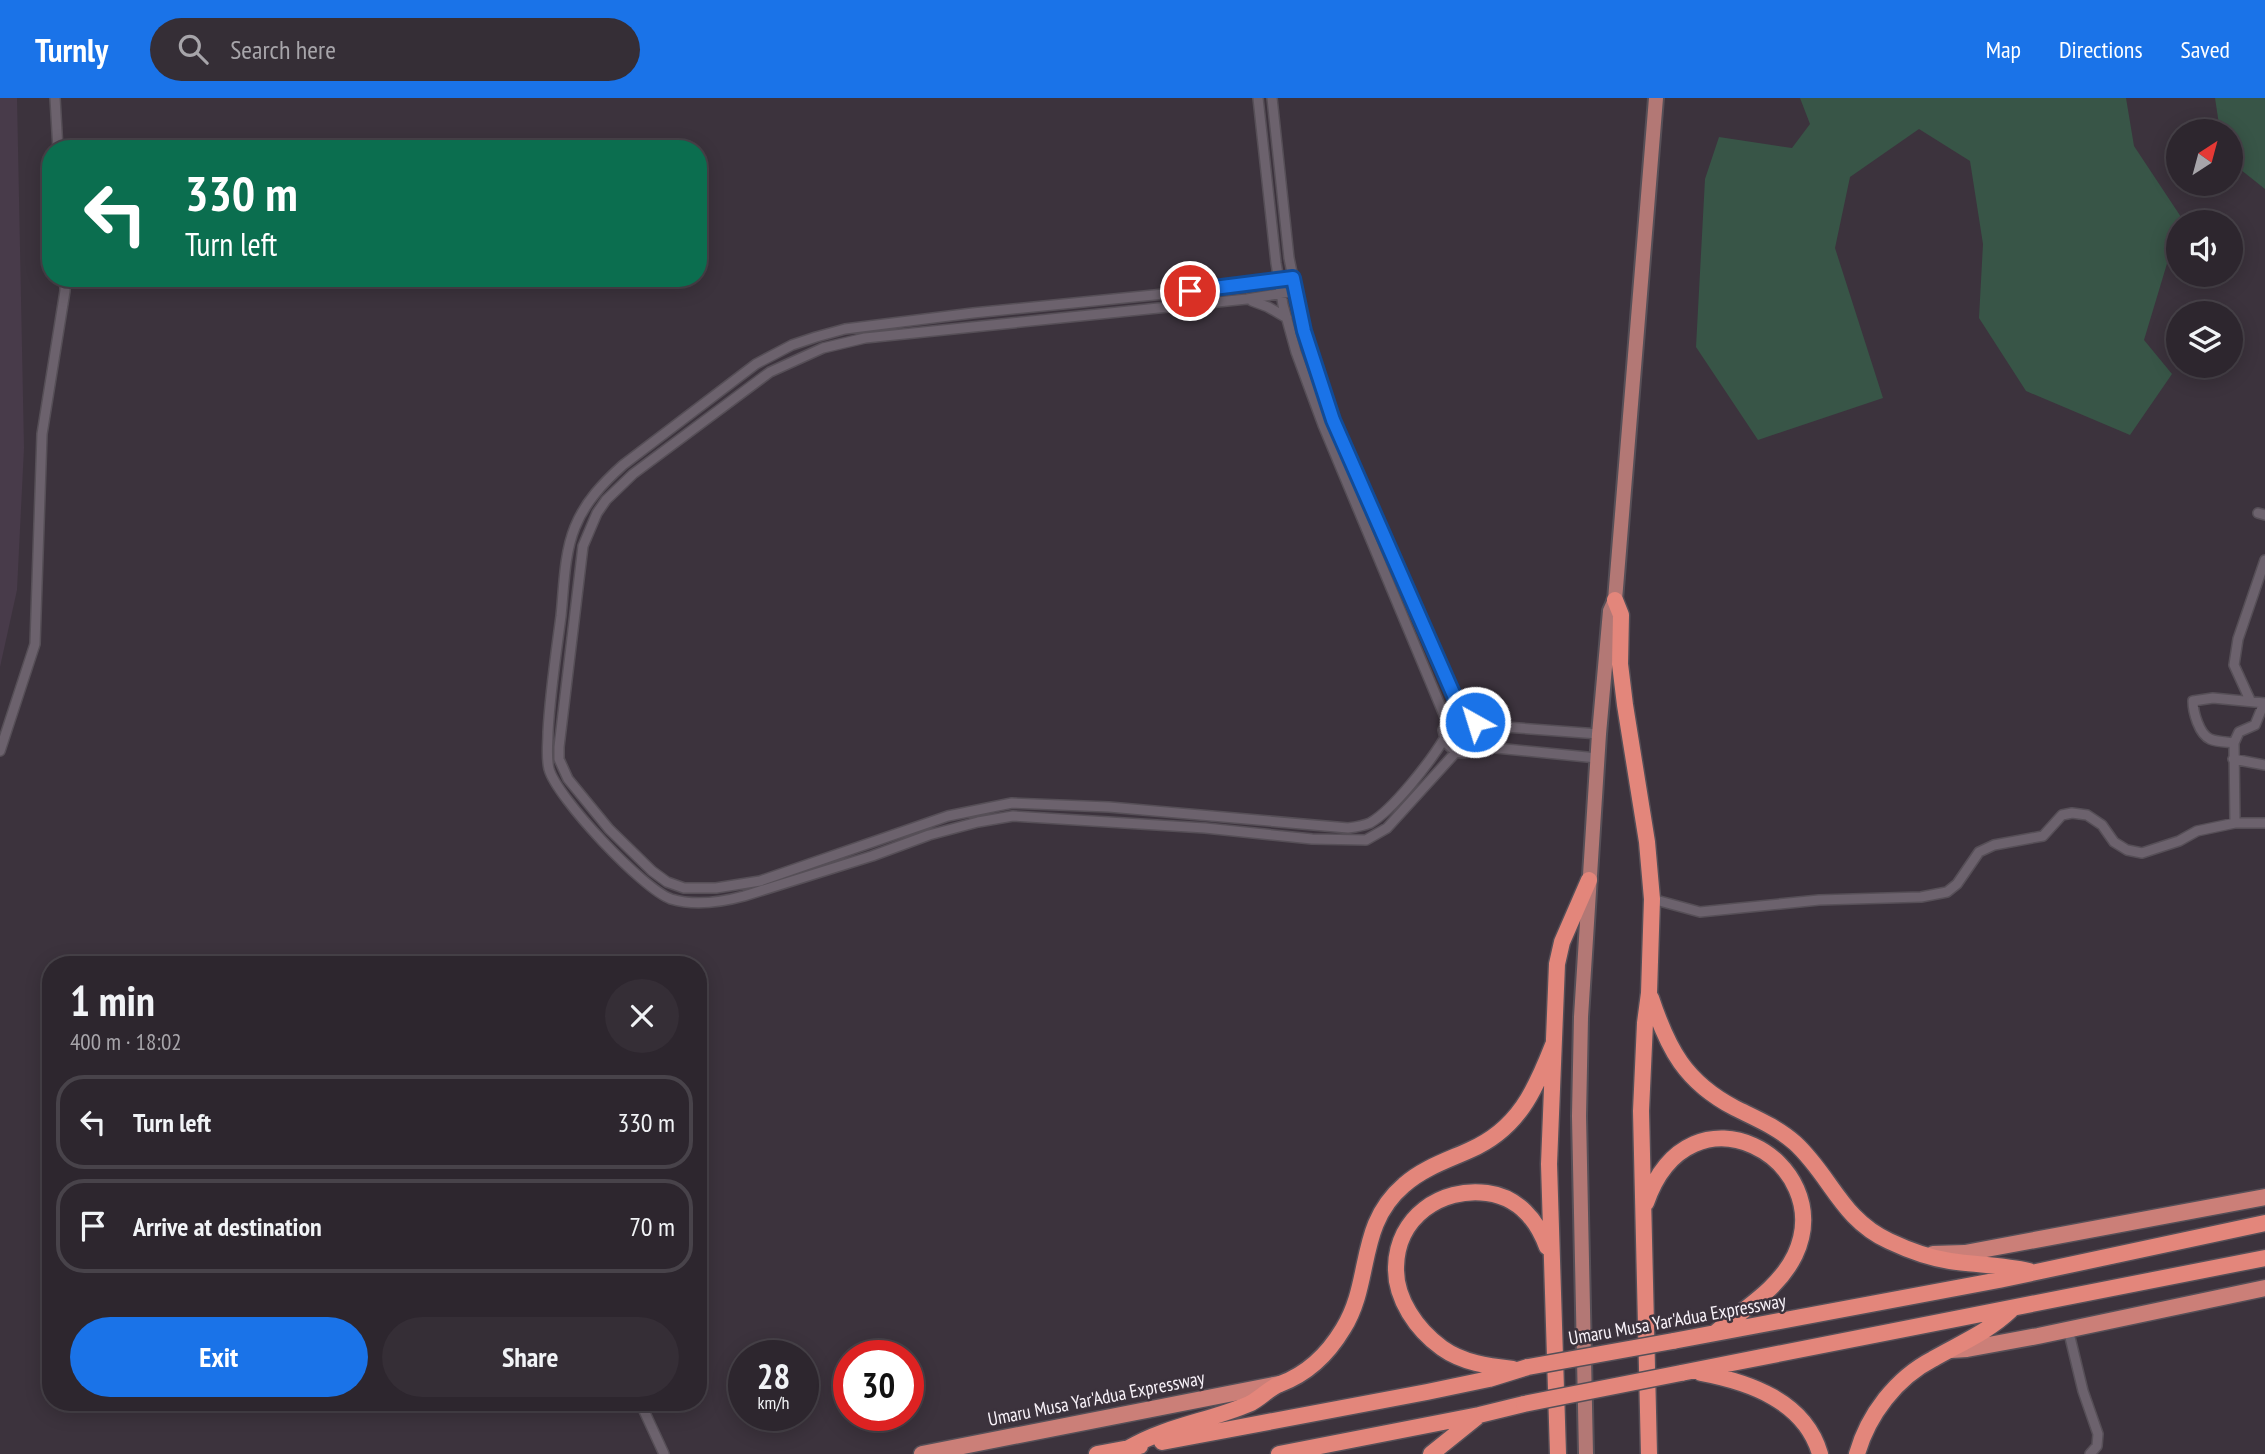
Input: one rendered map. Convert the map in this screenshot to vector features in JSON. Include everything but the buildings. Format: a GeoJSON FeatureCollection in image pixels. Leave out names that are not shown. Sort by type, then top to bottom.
{"type":"FeatureCollection","features":[{"type":"Feature","properties":{"kind":"highway"},"geometry":{"type":"LineString","coordinates":[[1615,600],[1621,615],[1620,664],[1647,842],[1652,899],[1641,1111],[1650,1454]]}},
{"type":"Feature","properties":{"kind":"highway"},"geometry":{"type":"LineString","coordinates":[[1558,1454],[1549,1164],[1557,964],[1562,942],[1589,880]]}},
{"type":"Feature","properties":{"kind":"highway"},"geometry":{"type":"LineString","coordinates":[[1649,993],[1666,1041],[1676,1059],[1699,1084],[1712,1095],[1793,1141],[1806,1153],[1853,1217],[1870,1231],[1905,1248],[1947,1260],[2011,1266],[2031,1272]]}},
{"type":"Feature","properties":{"kind":"highway"},"geometry":{"type":"LineString","coordinates":[[1129,1448],[1152,1435],[1250,1404],[1279,1384],[1301,1374],[1328,1350],[1344,1328],[1357,1296],[1370,1236],[1393,1196],[1420,1174],[1486,1142],[1511,1122],[1535,1089],[1553,1045]]}},
{"type":"Feature","properties":{"kind":"highway"},"geometry":{"type":"LineString","coordinates":[[1643,1212],[1656,1179],[1664,1167],[1687,1147],[1700,1142],[1730,1139],[1754,1145],[1779,1162],[1788,1174],[1800,1201],[1802,1214],[1802,1227],[1795,1255],[1768,1290],[1715,1334]]}},
{"type":"Feature","properties":{"kind":"highway"},"geometry":{"type":"LineString","coordinates":[[1522,1368],[1480,1365],[1462,1359],[1443,1349],[1426,1334],[1402,1300],[1396,1267],[1398,1252],[1413,1220],[1426,1207],[1439,1199],[1458,1193],[1475,1192],[1495,1194],[1523,1209],[1538,1227],[1551,1257]]}},
{"type":"Feature","properties":{"kind":"highway"},"geometry":{"type":"LineString","coordinates":[[1925,1253],[1965,1253],[2265,1198]]}},
{"type":"Feature","properties":{"kind":"highway","name":"Umaru Musa Yar'Adua Expressway"},"geometry":{"type":"LineString","coordinates":[[1097,1454],[1414,1395],[1489,1379],[1522,1368],[1715,1334],[2265,1223]]}},
{"type":"Feature","properties":{"kind":"highway"},"geometry":{"type":"LineString","coordinates":[[1279,1454],[2265,1258]]}},
{"type":"Feature","properties":{"kind":"highway"},"geometry":{"type":"LineString","coordinates":[[1951,1350],[1967,1349],[2265,1288]]}},
{"type":"Feature","properties":{"kind":"highway"},"geometry":{"type":"LineString","coordinates":[[1857,1454],[1867,1427],[1891,1393],[1920,1367],[1991,1328],[2013,1309]]}},
{"type":"Feature","properties":{"kind":"highway"},"geometry":{"type":"LineString","coordinates":[[1686,1372],[1743,1383],[1777,1399],[1801,1421],[1813,1437],[1820,1454]]}},
{"type":"Feature","properties":{"kind":"highway","name":"Umaru Musa Yar'Adua Expressway"},"geometry":{"type":"LineString","coordinates":[[922,1454],[1279,1384]]}},
{"type":"Feature","properties":{"kind":"highway"},"geometry":{"type":"LineString","coordinates":[[1431,1454],[1479,1415]]}},
{"type":"Feature","properties":{"kind":"main road"},"geometry":{"type":"LineString","coordinates":[[1586,1454],[1579,1116],[1583,964],[1599,734],[1610,611],[1615,600],[1656,98]]}},
{"type":"Feature","properties":{"kind":"street"},"geometry":{"type":"LineString","coordinates":[[55,98],[57,140]]}},
{"type":"Feature","properties":{"kind":"street"},"geometry":{"type":"LineString","coordinates":[[1258,98],[1276,263],[1296,352],[1323,425],[1447,722]]}},
{"type":"Feature","properties":{"kind":"street"},"geometry":{"type":"LineString","coordinates":[[1272,98],[1293,278],[1304,331],[1333,420],[1463,716]]}},
{"type":"Feature","properties":{"kind":"street"},"geometry":{"type":"LineString","coordinates":[[1256,284],[1269,277],[1276,263]]}},
{"type":"Feature","properties":{"kind":"street"},"geometry":{"type":"LineString","coordinates":[[1293,278],[845,329],[784,349],[756,364],[603,484],[581,514],[569,546],[549,709],[547,754],[550,771],[570,803],[645,881],[671,898],[700,902],[725,901],[744,896],[929,835],[996,818],[1024,816],[1205,828],[1312,839],[1366,840],[1381,833],[1397,818],[1456,752]]}},
{"type":"Feature","properties":{"kind":"street"},"geometry":{"type":"LineString","coordinates":[[0,751],[35,644],[42,435],[65,287]]}},
{"type":"Feature","properties":{"kind":"street"},"geometry":{"type":"LineString","coordinates":[[1296,291],[1247,299],[886,336],[823,348],[770,372],[633,474],[606,500],[590,526],[583,546],[562,710],[559,760],[568,779],[588,807],[652,871],[676,886],[716,888],[760,881],[948,816],[1012,803],[1109,807],[1359,827],[1377,818],[1422,771],[1444,739]]}},
{"type":"Feature","properties":{"kind":"street"},"geometry":{"type":"LineString","coordinates":[[1247,299],[1287,318]]}},
{"type":"Feature","properties":{"kind":"street"},"geometry":{"type":"LineString","coordinates":[[2250,700],[2234,665],[2238,639],[2265,560]]}},
{"type":"Feature","properties":{"kind":"street"},"geometry":{"type":"LineString","coordinates":[[1400,608],[1412,602]]}},
{"type":"Feature","properties":{"kind":"street"},"geometry":{"type":"LineString","coordinates":[[2234,743],[2211,740],[2205,736],[2193,701],[2213,698],[2264,703],[2255,725],[2239,732],[2234,743],[2235,823]]}},
{"type":"Feature","properties":{"kind":"street"},"geometry":{"type":"LineString","coordinates":[[1463,716],[1478,725],[1480,738],[1476,746],[1465,753],[1448,747],[1443,730],[1447,722],[1463,716]]}},
{"type":"Feature","properties":{"kind":"street"},"geometry":{"type":"LineString","coordinates":[[1478,725],[1599,734]]}},
{"type":"Feature","properties":{"kind":"street"},"geometry":{"type":"LineString","coordinates":[[1476,746],[1597,758]]}},
{"type":"Feature","properties":{"kind":"street"},"geometry":{"type":"LineString","coordinates":[[2233,759],[2265,765]]}},
{"type":"Feature","properties":{"kind":"street"},"geometry":{"type":"LineString","coordinates":[[1107,821],[1109,807]]}},
{"type":"Feature","properties":{"kind":"street"},"geometry":{"type":"LineString","coordinates":[[1652,899],[1700,912],[1819,900],[1922,897],[1947,892],[1957,884],[1979,852],[1994,845],[2043,836],[2062,815],[2071,813],[2087,815],[2102,825],[2114,842],[2127,850],[2142,853],[2179,841],[2197,831],[2235,823],[2265,823]]}},
{"type":"Feature","properties":{"kind":"street"},"geometry":{"type":"LineString","coordinates":[[1205,828],[1207,815]]}},
{"type":"Feature","properties":{"kind":"street"},"geometry":{"type":"LineString","coordinates":[[1312,839],[1313,824]]}},
{"type":"Feature","properties":{"kind":"street"},"geometry":{"type":"LineString","coordinates":[[699,888],[700,902]]}},
{"type":"Feature","properties":{"kind":"street"},"geometry":{"type":"LineString","coordinates":[[2068,1329],[2098,1434],[2097,1446],[2090,1454]]}},
{"type":"Feature","properties":{"kind":"street"},"geometry":{"type":"LineString","coordinates":[[644,1411],[664,1454]]}},
{"type":"Feature","properties":{"kind":"shaded area"},"geometry":{"type":"Polygon","coordinates":[[[0,98],[17,98],[24,448],[17,590],[0,667],[0,98]]]}},
{"type":"Feature","properties":{"kind":"green space"},"geometry":{"type":"Polygon","coordinates":[[[1800,98],[2126,98],[2134,146],[2176,210],[2166,210],[2166,267],[2144,340],[2166,367],[2166,378],[2169,378],[2130,435],[2026,391],[1979,318],[1983,244],[1970,161],[1919,129],[1850,177],[1835,248],[1883,398],[1758,440],[1696,347],[1705,179],[1719,137],[1792,148],[1810,124],[1800,98]]]}},
{"type":"Feature","properties":{"kind":"green space"},"geometry":{"type":"Polygon","coordinates":[[[2215,98],[2265,98],[2265,189],[2244,172],[2244,119],[2218,119],[2215,98]]]}},
{"type":"Feature","properties":{"kind":"route"},"geometry":{"type":"LineString","coordinates":[[1190,291],[1293,278],[1304,331],[1333,420],[1463,716],[1475,722]]}}]}
